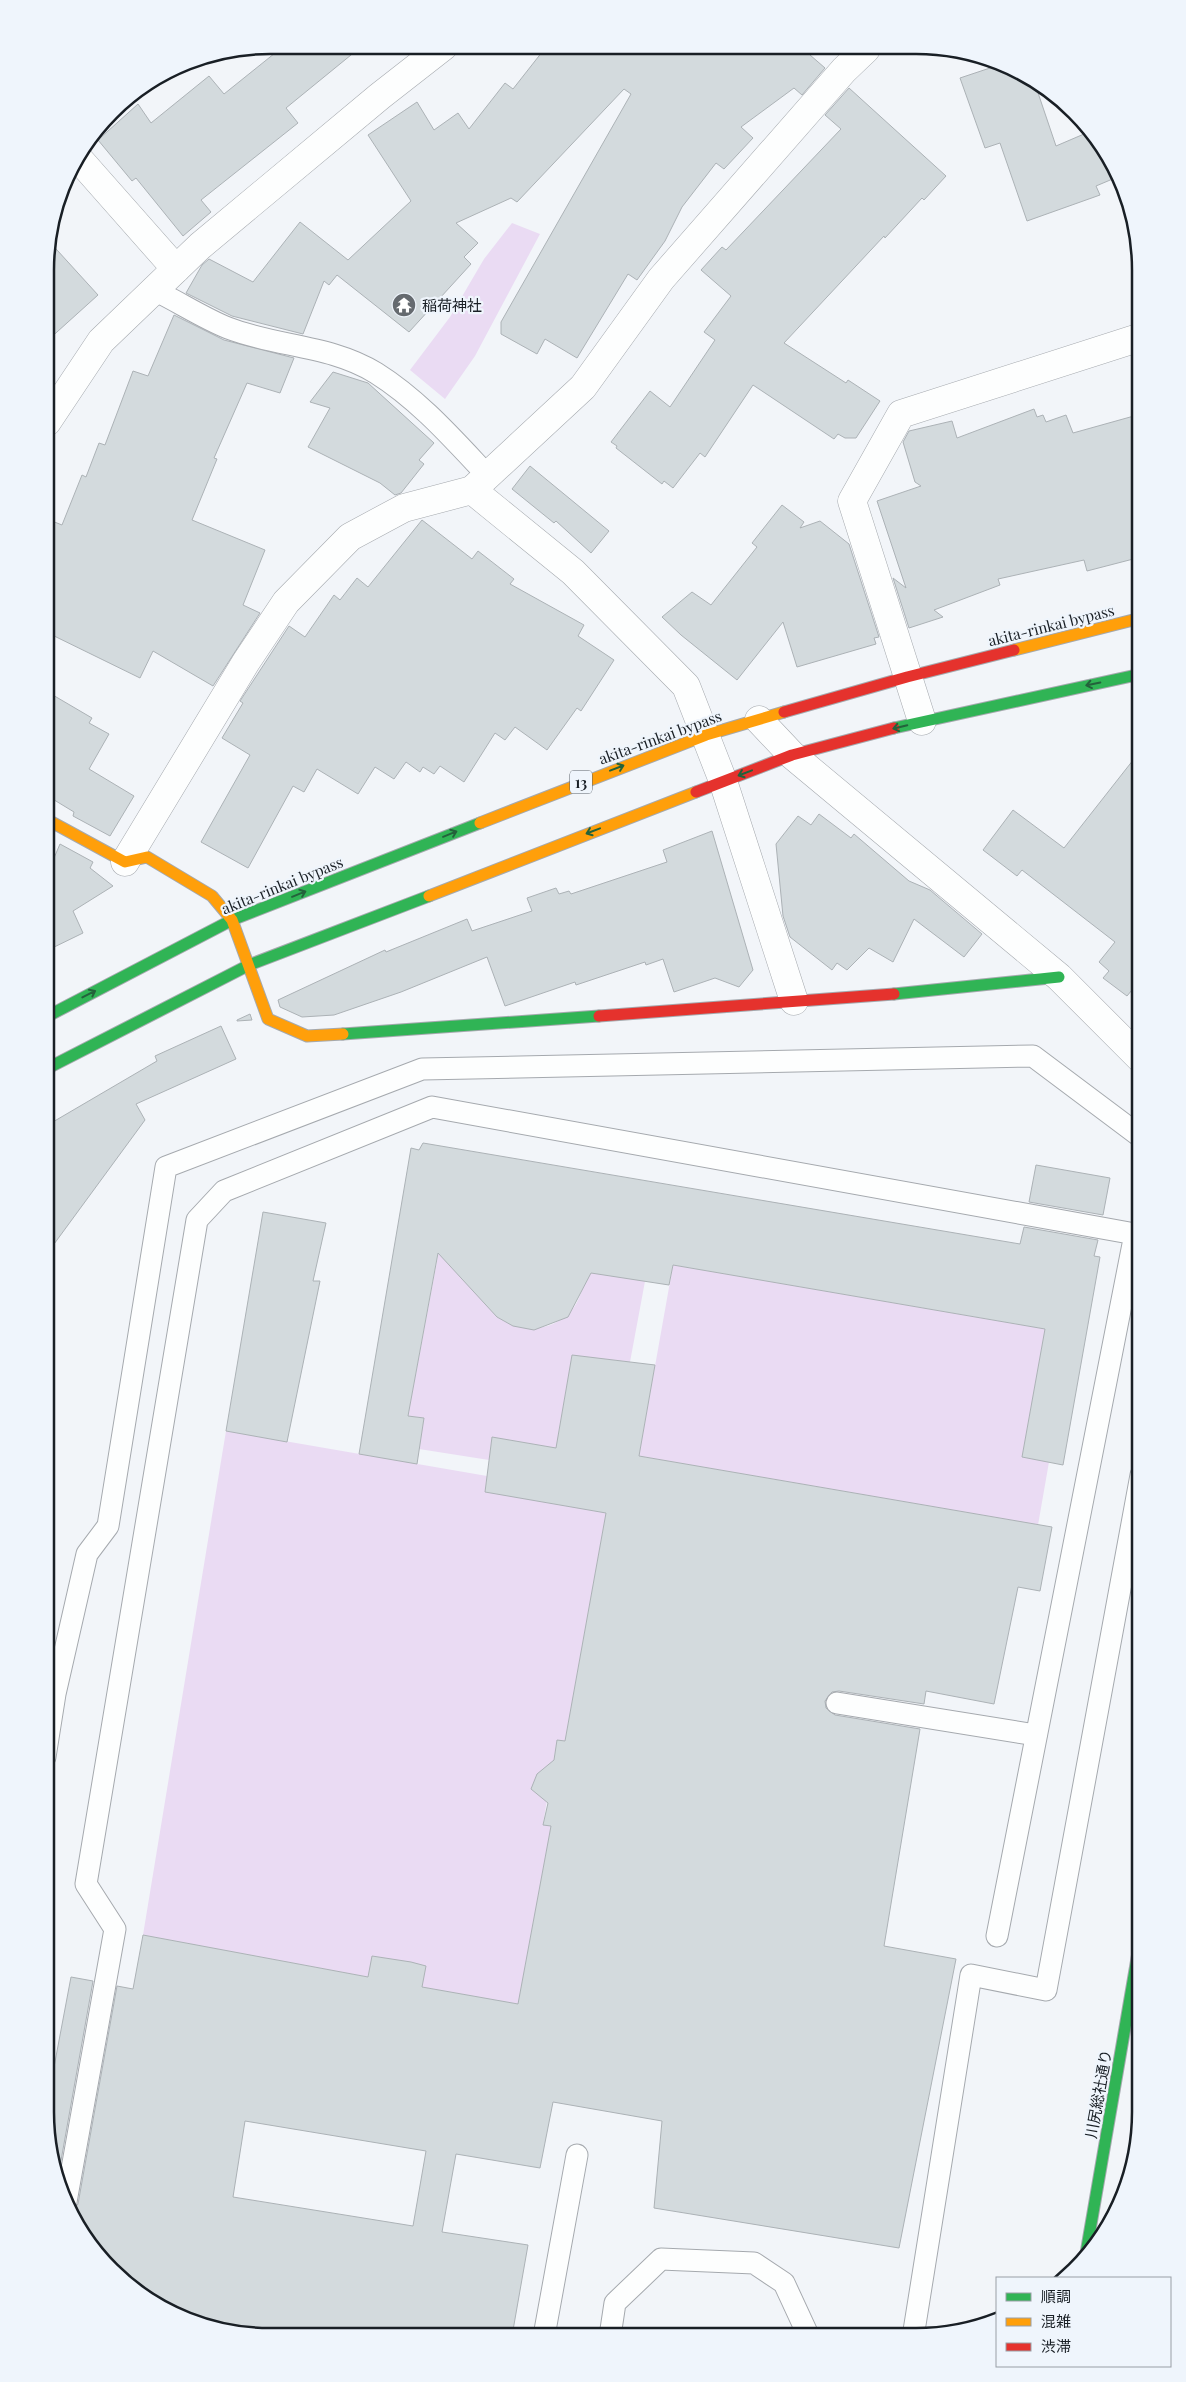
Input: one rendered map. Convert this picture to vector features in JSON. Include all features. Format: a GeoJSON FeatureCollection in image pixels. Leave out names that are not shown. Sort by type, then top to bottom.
{"type":"FeatureCollection","features":[{"type":"Feature","properties":{"kind":"main road","name":"akita-rinkai bypass"},"geometry":{"type":"LineString","coordinates":[[54,1013],[232,920],[706,735],[907,677],[1132,620]]}},
{"type":"Feature","properties":{"kind":"main road"},"geometry":{"type":"LineString","coordinates":[[54,1064],[249,965],[792,755],[922,721],[1132,676]]}},
{"type":"Feature","properties":{"kind":"main road"},"geometry":{"type":"LineString","coordinates":[[54,823],[125,862],[147,857],[212,896],[232,920],[268,1019],[307,1036],[928,991],[1059,977]]}},
{"type":"Feature","properties":{"kind":"main road","name":"川尻総社通り"},"geometry":{"type":"LineString","coordinates":[[1087,2245],[1132,1982]]}},
{"type":"Feature","properties":{"kind":"street"},"geometry":{"type":"LineString","coordinates":[[54,412],[101,341],[200,246],[342,127],[434,54]]}},
{"type":"Feature","properties":{"kind":"street"},"geometry":{"type":"LineString","coordinates":[[125,862],[246,662],[286,602],[350,537],[404,508],[480,482],[583,387],[661,279],[844,70],[861,54]]}},
{"type":"Feature","properties":{"kind":"street"},"geometry":{"type":"LineString","coordinates":[[82,163],[176,270]]}},
{"type":"Feature","properties":{"kind":"street"},"geometry":{"type":"LineString","coordinates":[[922,721],[852,501],[901,414],[1132,340]]}},
{"type":"Feature","properties":{"kind":"street"},"geometry":{"type":"LineString","coordinates":[[480,482],[686,686],[723,781],[794,1001]]}},
{"type":"Feature","properties":{"kind":"street"},"geometry":{"type":"LineString","coordinates":[[759,720],[792,755],[1059,977],[1132,1050]]}},
{"type":"Feature","properties":{"kind":"lane"},"geometry":{"type":"LineString","coordinates":[[154,290],[229,328],[277,341],[331,352],[376,373],[423,408],[480,482]]}},
{"type":"Feature","properties":{"kind":"lane"},"geometry":{"type":"LineString","coordinates":[[54,1700],[87,1554],[108,1526],[166,1167],[422,1070],[1033,1056],[1132,1130]]}},
{"type":"Feature","properties":{"kind":"lane"},"geometry":{"type":"LineString","coordinates":[[68,2190],[116,1929],[86,1884],[197,1220],[224,1191],[432,1107],[1132,1233]]}},
{"type":"Feature","properties":{"kind":"lane"},"geometry":{"type":"LineString","coordinates":[[996,1936],[1132,1249]]}},
{"type":"Feature","properties":{"kind":"lane"},"geometry":{"type":"LineString","coordinates":[[914,2328],[971,1975],[1046,1990],[1132,1525]]}},
{"type":"Feature","properties":{"kind":"lane"},"geometry":{"type":"LineString","coordinates":[[837,1703],[1036,1735]]}},
{"type":"Feature","properties":{"kind":"lane"},"geometry":{"type":"LineString","coordinates":[[545,2328],[577,2156]]}},
{"type":"Feature","properties":{"kind":"lane"},"geometry":{"type":"LineString","coordinates":[[611,2328],[615,2303],[661,2259],[754,2263],[784,2283],[804,2328]]}},
{"type":"Feature","properties":{"kind":"shaded area"},"geometry":{"type":"Polygon","coordinates":[[[512,223],[540,234],[475,356],[445,399],[410,370],[450,317],[484,259],[512,223]]]}},
{"type":"Feature","properties":{"kind":"shaded area"},"geometry":{"type":"Polygon","coordinates":[[[446,1213],[497,1317],[506,1322],[526,1327],[545,1327],[554,1324],[571,1311],[579,1297],[587,1272],[651,1249],[630,1362],[572,1356],[558,1435],[615,1443],[611,1458],[492,1437],[489,1460],[419,1449],[424,1418],[408,1416],[446,1213]]]}},
{"type":"Feature","properties":{"kind":"shaded area"},"geometry":{"type":"Polygon","coordinates":[[[673,1265],[1045,1329],[1022,1457],[1049,1462],[1038,1525],[639,1456],[673,1265]]]}},
{"type":"Feature","properties":{"kind":"shaded area"},"geometry":{"type":"Polygon","coordinates":[[[226,1431],[487,1476],[485,1491],[606,1513],[565,1741],[557,1740],[543,1824],[551,1826],[518,2004],[422,1987],[426,1966],[373,1956],[368,1977],[143,1935],[226,1431]]]}},
{"type":"Feature","properties":{"kind":"building"},"geometry":{"type":"Polygon","coordinates":[[[274,54],[352,54],[286,108],[298,123],[201,200],[211,212],[183,236],[136,178],[132,181],[98,140],[138,104],[151,123],[209,76],[224,94],[274,54]]]}},
{"type":"Feature","properties":{"kind":"building"},"geometry":{"type":"Polygon","coordinates":[[[540,54],[809,54],[825,68],[802,95],[794,88],[741,127],[753,138],[724,169],[716,163],[682,207],[665,241],[637,280],[628,274],[577,358],[545,339],[537,354],[501,334],[501,322],[631,94],[624,89],[517,202],[511,198],[456,223],[478,243],[464,257],[471,264],[409,332],[337,275],[329,285],[324,281],[303,334],[232,316],[186,293],[202,265],[209,259],[253,282],[300,222],[348,260],[411,201],[368,135],[417,102],[434,130],[458,113],[469,129],[505,83],[513,89],[540,54]]]}},
{"type":"Feature","properties":{"kind":"building"},"geometry":{"type":"Polygon","coordinates":[[[992,67],[1036,90],[1056,146],[1085,134],[1112,179],[1096,186],[1100,195],[1027,221],[1000,143],[985,148],[960,78],[992,67]]]}},
{"type":"Feature","properties":{"kind":"building"},"geometry":{"type":"Polygon","coordinates":[[[849,88],[946,176],[924,200],[922,198],[885,238],[884,236],[784,343],[846,383],[848,380],[880,401],[856,438],[845,438],[838,434],[834,439],[753,385],[705,457],[700,453],[673,488],[664,481],[662,484],[611,442],[650,391],[670,407],[715,340],[704,332],[731,296],[701,270],[722,247],[726,250],[841,129],[825,115],[849,88]]]}},
{"type":"Feature","properties":{"kind":"building"},"geometry":{"type":"Polygon","coordinates":[[[55,248],[98,295],[54,335],[55,248]]]}},
{"type":"Feature","properties":{"kind":"building"},"geometry":{"type":"Polygon","coordinates":[[[174,315],[224,340],[294,358],[280,393],[247,383],[214,458],[217,459],[192,520],[265,550],[243,605],[260,613],[213,686],[153,651],[140,678],[54,636],[54,522],[62,525],[82,475],[86,477],[99,443],[105,445],[133,371],[148,376],[174,315]]]}},
{"type":"Feature","properties":{"kind":"building"},"geometry":{"type":"Polygon","coordinates":[[[333,372],[368,383],[434,443],[419,460],[424,464],[401,493],[395,495],[380,483],[308,447],[330,408],[310,402],[333,372]]]}},
{"type":"Feature","properties":{"kind":"building"},"geometry":{"type":"Polygon","coordinates":[[[1034,409],[1037,417],[1043,415],[1046,422],[1066,415],[1073,433],[1132,417],[1132,559],[1087,571],[1084,560],[998,579],[1000,585],[934,610],[943,617],[909,628],[893,578],[906,588],[877,501],[921,486],[915,482],[903,442],[909,431],[952,421],[957,438],[1034,409]]]}},
{"type":"Feature","properties":{"kind":"building"},"geometry":{"type":"Polygon","coordinates":[[[530,466],[609,531],[591,553],[556,521],[554,523],[512,489],[530,466]]]}},
{"type":"Feature","properties":{"kind":"building"},"geometry":{"type":"Polygon","coordinates":[[[782,505],[804,522],[800,528],[820,521],[849,544],[879,637],[874,638],[876,644],[797,667],[783,622],[737,680],[681,635],[662,617],[692,592],[711,605],[757,547],[752,543],[782,505]]]}},
{"type":"Feature","properties":{"kind":"building"},"geometry":{"type":"Polygon","coordinates":[[[422,520],[472,559],[478,551],[514,579],[510,584],[584,625],[578,636],[614,660],[581,711],[577,708],[547,750],[515,727],[505,740],[495,733],[464,782],[440,766],[434,774],[423,767],[420,772],[406,762],[394,779],[375,767],[358,794],[317,769],[304,792],[293,786],[248,868],[201,842],[250,755],[222,738],[243,703],[240,701],[289,626],[305,637],[334,595],[340,600],[357,578],[368,587],[422,520]]]}},
{"type":"Feature","properties":{"kind":"building"},"geometry":{"type":"Polygon","coordinates":[[[54,696],[92,718],[89,723],[109,734],[89,769],[134,796],[110,836],[73,816],[74,812],[54,800],[54,696]]]}},
{"type":"Feature","properties":{"kind":"building"},"geometry":{"type":"Polygon","coordinates":[[[1132,761],[1132,990],[1127,996],[1103,978],[1109,971],[1099,962],[1115,942],[1022,870],[1017,876],[983,850],[1013,810],[1064,848],[1132,761]]]}},
{"type":"Feature","properties":{"kind":"building"},"geometry":{"type":"Polygon","coordinates":[[[819,814],[851,838],[854,834],[909,881],[930,890],[982,934],[964,957],[914,919],[893,962],[869,948],[847,970],[837,963],[832,970],[790,937],[783,916],[776,844],[798,816],[811,825],[819,814]]]}},
{"type":"Feature","properties":{"kind":"building"},"geometry":{"type":"Polygon","coordinates":[[[712,831],[753,970],[739,987],[715,978],[674,992],[663,959],[646,965],[645,962],[576,985],[575,982],[505,1006],[487,957],[401,992],[334,1015],[302,1017],[280,1007],[278,1000],[385,950],[386,952],[467,919],[472,931],[532,911],[527,898],[556,888],[559,894],[569,891],[571,894],[667,862],[663,850],[712,831]]]}},
{"type":"Feature","properties":{"kind":"building"},"geometry":{"type":"Polygon","coordinates":[[[60,844],[93,862],[90,868],[113,886],[73,911],[83,933],[54,947],[54,858],[60,844]]]}},
{"type":"Feature","properties":{"kind":"building"},"geometry":{"type":"Polygon","coordinates":[[[250,1014],[252,1020],[237,1021],[237,1020],[250,1014]]]}},
{"type":"Feature","properties":{"kind":"building"},"geometry":{"type":"Polygon","coordinates":[[[221,1026],[236,1059],[136,1104],[145,1120],[54,1244],[54,1121],[157,1061],[155,1056],[221,1026]]]}},
{"type":"Feature","properties":{"kind":"building"},"geometry":{"type":"Polygon","coordinates":[[[423,1143],[1020,1244],[1024,1227],[1098,1240],[1094,1256],[1100,1257],[1063,1465],[1022,1457],[1045,1329],[673,1265],[669,1285],[591,1273],[568,1317],[534,1330],[513,1326],[497,1317],[438,1253],[408,1416],[424,1418],[417,1464],[359,1454],[411,1148],[419,1150],[423,1143]]]}},
{"type":"Feature","properties":{"kind":"building"},"geometry":{"type":"Polygon","coordinates":[[[1036,1165],[1110,1178],[1103,1215],[1029,1202],[1036,1165]]]}},
{"type":"Feature","properties":{"kind":"building"},"geometry":{"type":"Polygon","coordinates":[[[263,1212],[326,1223],[313,1281],[320,1281],[287,1442],[226,1431],[263,1212]]]}},
{"type":"Feature","properties":{"kind":"building"},"geometry":{"type":"Polygon","coordinates":[[[572,1355],[655,1365],[639,1456],[1052,1527],[1040,1591],[1018,1587],[994,1704],[926,1691],[924,1704],[839,1691],[832,1692],[825,1701],[826,1708],[835,1715],[920,1729],[884,1946],[956,1959],[899,2248],[654,2208],[662,2121],[553,2102],[540,2168],[456,2154],[442,2232],[528,2245],[513,2328],[255,2328],[227,2324],[200,2317],[174,2306],[150,2292],[127,2275],[98,2244],[76,2207],[78,2204],[117,1986],[133,1989],[143,1935],[368,1977],[372,1956],[411,1962],[426,1966],[422,1987],[518,2004],[551,1826],[543,1825],[548,1803],[531,1789],[537,1774],[554,1760],[557,1740],[565,1741],[606,1513],[485,1492],[492,1437],[556,1448],[572,1355]],[[245,2121],[233,2197],[413,2226],[426,2151],[245,2121]]]}},
{"type":"Feature","properties":{"kind":"building"},"geometry":{"type":"Polygon","coordinates":[[[71,1977],[93,1981],[60,2165],[54,2127],[54,2067],[71,1977]]]}},
{"type":"Feature","properties":{"kind":"traffic: fast"},"geometry":{"type":"LineString","coordinates":[[894,728],[1132,676]]}},
{"type":"Feature","properties":{"kind":"traffic: fast"},"geometry":{"type":"LineString","coordinates":[[54,1013],[232,920],[480,823]]}},
{"type":"Feature","properties":{"kind":"traffic: fast"},"geometry":{"type":"LineString","coordinates":[[54,1065],[249,965],[429,896]]}},
{"type":"Feature","properties":{"kind":"traffic: fast"},"geometry":{"type":"LineString","coordinates":[[894,994],[1059,977]]}},
{"type":"Feature","properties":{"kind":"traffic: fast"},"geometry":{"type":"LineString","coordinates":[[343,1034],[599,1016]]}},
{"type":"Feature","properties":{"kind":"traffic: fast"},"geometry":{"type":"LineString","coordinates":[[1087,2245],[1132,1987]]}},
{"type":"Feature","properties":{"kind":"traffic: slow"},"geometry":{"type":"LineString","coordinates":[[1014,650],[1132,620]]}},
{"type":"Feature","properties":{"kind":"traffic: slow"},"geometry":{"type":"LineString","coordinates":[[480,823],[706,735],[784,712]]}},
{"type":"Feature","properties":{"kind":"traffic: slow"},"geometry":{"type":"LineString","coordinates":[[429,896],[696,792]]}},
{"type":"Feature","properties":{"kind":"traffic: slow"},"geometry":{"type":"LineString","coordinates":[[54,823],[125,862],[147,857],[212,896],[232,920],[268,1019],[307,1036],[343,1034]]}},
{"type":"Feature","properties":{"kind":"traffic: jam"},"geometry":{"type":"LineString","coordinates":[[784,712],[907,677],[1014,650]]}},
{"type":"Feature","properties":{"kind":"traffic: jam"},"geometry":{"type":"LineString","coordinates":[[696,792],[792,755],[894,728]]}},
{"type":"Feature","properties":{"kind":"traffic: jam"},"geometry":{"type":"LineString","coordinates":[[599,1016],[894,994]]}},
{"type":"Feature","properties":{"kind":"place","name":"稲荷神社"},"geometry":{"type":"Point","coordinates":[404,305]}}]}
